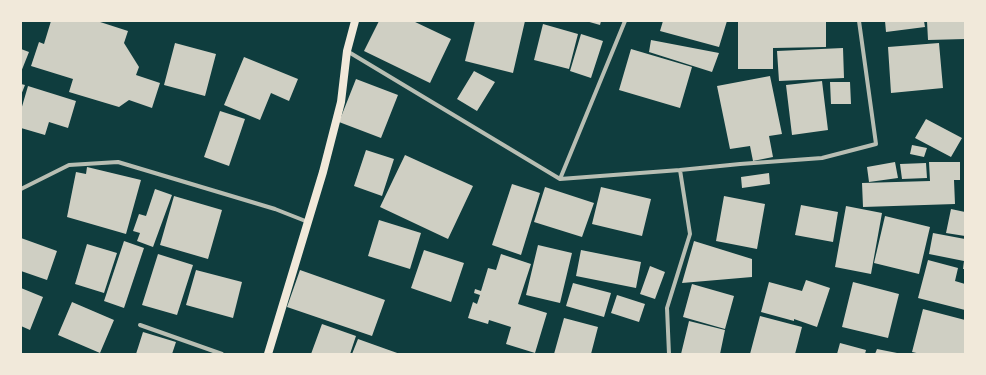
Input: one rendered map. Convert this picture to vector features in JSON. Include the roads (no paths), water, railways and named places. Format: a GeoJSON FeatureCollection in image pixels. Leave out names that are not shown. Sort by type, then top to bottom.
{"type":"FeatureCollection","features":[{"type":"Feature","properties":{"kind":"main road"},"geometry":{"type":"LineString","coordinates":[[268,354],[323,172],[341,102],[347,51],[355,21]]}},
{"type":"Feature","properties":{"kind":"street"},"geometry":{"type":"LineString","coordinates":[[560,179],[625,21]]}},
{"type":"Feature","properties":{"kind":"street"},"geometry":{"type":"LineString","coordinates":[[347,51],[560,179],[822,158],[876,144],[859,21]]}},
{"type":"Feature","properties":{"kind":"street"},"geometry":{"type":"LineString","coordinates":[[21,189],[69,165],[118,162],[275,209],[308,222]]}},
{"type":"Feature","properties":{"kind":"street"},"geometry":{"type":"LineString","coordinates":[[669,354],[667,308],[690,234],[680,170]]}},
{"type":"Feature","properties":{"kind":"street"},"geometry":{"type":"LineString","coordinates":[[140,325],[222,354]]}}]}
